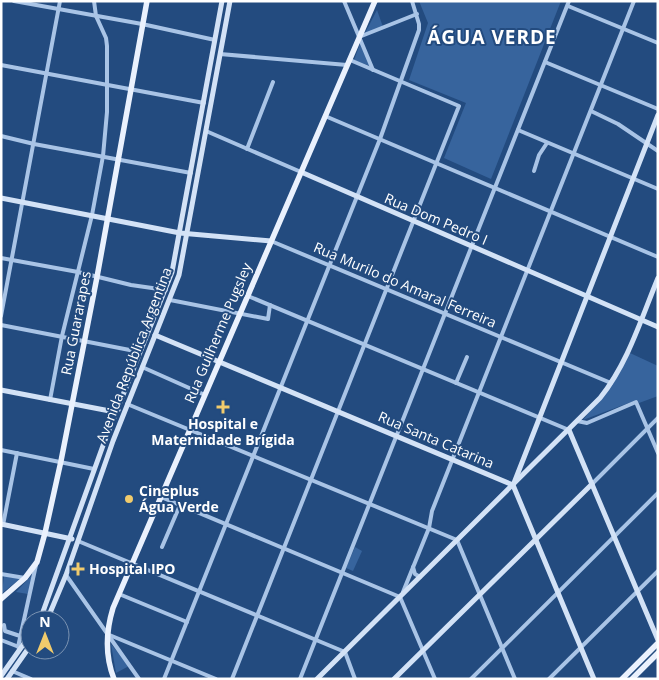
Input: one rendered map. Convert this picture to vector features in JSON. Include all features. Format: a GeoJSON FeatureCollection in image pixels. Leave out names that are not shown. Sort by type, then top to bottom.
{"type":"FeatureCollection","features":[{"type":"Feature","properties":{"kind":"main road","name":"Rua Guararapes"},"geometry":{"type":"LineString","coordinates":[[37,562],[73,403],[147,1]]}},
{"type":"Feature","properties":{"kind":"main road","name":"Rua Guilherme Pugsley"},"geometry":{"type":"LineString","coordinates":[[114,679],[109,661],[108,634],[119,594],[375,1]]}},
{"type":"Feature","properties":{"kind":"main road"},"geometry":{"type":"LineString","coordinates":[[1,599],[25,578],[37,562]]}},
{"type":"Feature","properties":{"kind":"main road"},"geometry":{"type":"LineString","coordinates":[[632,675],[658,642]]}},
{"type":"Feature","properties":{"kind":"main road"},"geometry":{"type":"LineString","coordinates":[[622,679],[632,675],[658,653]]}},
{"type":"Feature","properties":{"kind":"street"},"geometry":{"type":"LineString","coordinates":[[14,1],[142,24],[215,40]]}},
{"type":"Feature","properties":{"kind":"street"},"geometry":{"type":"LineString","coordinates":[[1,316],[48,74],[60,1]]}},
{"type":"Feature","properties":{"kind":"street"},"geometry":{"type":"LineString","coordinates":[[50,400],[62,336],[92,216],[107,120],[106,42],[96,16],[94,1]]}},
{"type":"Feature","properties":{"kind":"street","name":"Avenida República Argentina"},"geometry":{"type":"LineString","coordinates":[[51,610],[66,575],[105,462],[170,300],[180,269],[191,173],[222,1]]}},
{"type":"Feature","properties":{"kind":"street","name":"Avenida República Argentina"},"geometry":{"type":"LineString","coordinates":[[44,610],[115,412],[166,290],[184,233],[206,131],[230,1]]}},
{"type":"Feature","properties":{"kind":"street"},"geometry":{"type":"LineString","coordinates":[[344,1],[373,70]]}},
{"type":"Feature","properties":{"kind":"street"},"geometry":{"type":"LineString","coordinates":[[164,679],[330,266],[401,82],[419,30],[417,14],[412,1]]}},
{"type":"Feature","properties":{"kind":"street"},"geometry":{"type":"LineString","coordinates":[[435,679],[401,596],[429,528],[432,511],[452,459],[634,1]]}},
{"type":"Feature","properties":{"kind":"street"},"geometry":{"type":"LineString","coordinates":[[300,679],[569,4],[658,43]]}},
{"type":"Feature","properties":{"kind":"street"},"geometry":{"type":"LineString","coordinates":[[359,37],[417,14]]}},
{"type":"Feature","properties":{"kind":"street"},"geometry":{"type":"LineString","coordinates":[[220,54],[348,63],[373,70],[459,106],[232,679]]}},
{"type":"Feature","properties":{"kind":"street"},"geometry":{"type":"LineString","coordinates":[[545,62],[658,109]]}},
{"type":"Feature","properties":{"kind":"street"},"geometry":{"type":"LineString","coordinates":[[1,65],[204,103]]}},
{"type":"Feature","properties":{"kind":"street"},"geometry":{"type":"LineString","coordinates":[[247,149],[273,82]]}},
{"type":"Feature","properties":{"kind":"street"},"geometry":{"type":"LineString","coordinates":[[591,110],[618,124],[658,150]]}},
{"type":"Feature","properties":{"kind":"street"},"geometry":{"type":"LineString","coordinates":[[594,679],[513,485],[658,115]]}},
{"type":"Feature","properties":{"kind":"street"},"geometry":{"type":"LineString","coordinates":[[325,116],[658,257]]}},
{"type":"Feature","properties":{"kind":"street"},"geometry":{"type":"LineString","coordinates":[[518,130],[658,189]]}},
{"type":"Feature","properties":{"kind":"street","name":"Rua Dom Pedro I"},"geometry":{"type":"LineString","coordinates":[[206,131],[658,326]]}},
{"type":"Feature","properties":{"kind":"street"},"geometry":{"type":"LineString","coordinates":[[1,136],[34,144],[119,158],[191,173]]}},
{"type":"Feature","properties":{"kind":"street"},"geometry":{"type":"LineString","coordinates":[[534,170],[539,155],[548,143]]}},
{"type":"Feature","properties":{"kind":"street","name":"Rua Murilo do Amaral Ferreira"},"geometry":{"type":"LineString","coordinates":[[1,198],[184,233],[272,241],[611,383]]}},
{"type":"Feature","properties":{"kind":"street"},"geometry":{"type":"LineString","coordinates":[[1,258],[78,272],[131,286],[166,290]]}},
{"type":"Feature","properties":{"kind":"street"},"geometry":{"type":"LineString","coordinates":[[318,679],[569,430],[611,383],[623,362],[658,278]]}},
{"type":"Feature","properties":{"kind":"street"},"geometry":{"type":"LineString","coordinates":[[248,296],[569,430],[658,642]]}},
{"type":"Feature","properties":{"kind":"street"},"geometry":{"type":"LineString","coordinates":[[170,300],[268,319],[270,305]]}},
{"type":"Feature","properties":{"kind":"street"},"geometry":{"type":"LineString","coordinates":[[1,325],[140,352]]}},
{"type":"Feature","properties":{"kind":"street","name":"Rua Santa Catarina"},"geometry":{"type":"LineString","coordinates":[[156,335],[513,485]]}},
{"type":"Feature","properties":{"kind":"street"},"geometry":{"type":"LineString","coordinates":[[456,383],[467,357]]}},
{"type":"Feature","properties":{"kind":"street"},"geometry":{"type":"LineString","coordinates":[[142,367],[205,395]]}},
{"type":"Feature","properties":{"kind":"street"},"geometry":{"type":"LineString","coordinates":[[1,390],[115,412],[127,404],[457,540],[515,679]]}},
{"type":"Feature","properties":{"kind":"street"},"geometry":{"type":"LineString","coordinates":[[577,421],[587,422],[636,402],[658,453]]}},
{"type":"Feature","properties":{"kind":"street"},"geometry":{"type":"LineString","coordinates":[[394,679],[658,418]]}},
{"type":"Feature","properties":{"kind":"street"},"geometry":{"type":"LineString","coordinates":[[1,450],[94,469]]}},
{"type":"Feature","properties":{"kind":"street"},"geometry":{"type":"LineString","coordinates":[[17,453],[2,524],[78,541],[345,652],[355,679]]}},
{"type":"Feature","properties":{"kind":"street"},"geometry":{"type":"LineString","coordinates":[[471,679],[658,493]]}},
{"type":"Feature","properties":{"kind":"street"},"geometry":{"type":"LineString","coordinates":[[161,497],[401,596]]}},
{"type":"Feature","properties":{"kind":"street"},"geometry":{"type":"LineString","coordinates":[[162,547],[180,505]]}},
{"type":"Feature","properties":{"kind":"street","name":"Rua Guararapes"},"geometry":{"type":"LineString","coordinates":[[26,610],[37,562]]}},
{"type":"Feature","properties":{"kind":"street"},"geometry":{"type":"LineString","coordinates":[[413,567],[415,574],[420,577]]}},
{"type":"Feature","properties":{"kind":"street"},"geometry":{"type":"LineString","coordinates":[[549,679],[658,571]]}},
{"type":"Feature","properties":{"kind":"street"},"geometry":{"type":"LineString","coordinates":[[1,574],[25,578]]}},
{"type":"Feature","properties":{"kind":"street"},"geometry":{"type":"LineString","coordinates":[[66,575],[139,679]]}},
{"type":"Feature","properties":{"kind":"street"},"geometry":{"type":"LineString","coordinates":[[119,594],[187,622]]}},
{"type":"Feature","properties":{"kind":"street"},"geometry":{"type":"LineString","coordinates":[[4,625],[5,631],[20,636]]}},
{"type":"Feature","properties":{"kind":"street"},"geometry":{"type":"LineString","coordinates":[[108,634],[216,679]]}},
{"type":"Feature","properties":{"kind":"street","name":"Rua Guararapes"},"geometry":{"type":"LineString","coordinates":[[19,648],[20,636]]}},
{"type":"Feature","properties":{"kind":"street"},"geometry":{"type":"LineString","coordinates":[[1,640],[19,648],[1,676]]}},
{"type":"Feature","properties":{"kind":"street"},"geometry":{"type":"LineString","coordinates":[[7,679],[20,660]]}},
{"type":"Feature","properties":{"kind":"street"},"geometry":{"type":"LineString","coordinates":[[12,671],[31,679]]}},
{"type":"Feature","properties":{"kind":"shaded area"},"geometry":{"type":"Polygon","coordinates":[[[419,1],[561,1],[491,179],[444,158],[466,103],[409,80],[428,23],[419,1]]]}},
{"type":"Feature","properties":{"kind":"shaded area"},"geometry":{"type":"Polygon","coordinates":[[[377,10],[383,27],[364,35],[377,10]]]}},
{"type":"Feature","properties":{"kind":"shaded area"},"geometry":{"type":"Polygon","coordinates":[[[360,44],[370,66],[354,60],[360,44]]]}},
{"type":"Feature","properties":{"kind":"shaded area"},"geometry":{"type":"Polygon","coordinates":[[[630,353],[658,366],[658,396],[639,403],[637,400],[583,420],[614,380],[630,353]]]}},
{"type":"Feature","properties":{"kind":"shaded area"},"geometry":{"type":"Polygon","coordinates":[[[355,547],[362,551],[353,571],[346,568],[355,547]]]}},
{"type":"Feature","properties":{"kind":"shaded area"},"geometry":{"type":"Polygon","coordinates":[[[34,573],[28,594],[16,592],[34,573]]]}},
{"type":"Feature","properties":{"kind":"shaded area"},"geometry":{"type":"Polygon","coordinates":[[[4,576],[20,579],[2,593],[4,576]]]}},
{"type":"Feature","properties":{"kind":"shaded area"},"geometry":{"type":"Polygon","coordinates":[[[111,644],[129,666],[116,673],[111,644]]]}},
{"type":"Feature","properties":{"kind":"place","name":"Hospital e Maternidade Brígida"},"geometry":{"type":"Point","coordinates":[223,407]}},
{"type":"Feature","properties":{"kind":"place","name":"Cineplus Água Verde"},"geometry":{"type":"Point","coordinates":[129,499]}},
{"type":"Feature","properties":{"kind":"place","name":"Hospital IPO"},"geometry":{"type":"Point","coordinates":[78,569]}},
{"type":"Feature","properties":{"kind":"district","name":"ÁGUA VERDE"},"geometry":{"type":"Point","coordinates":[492,37]}}]}
